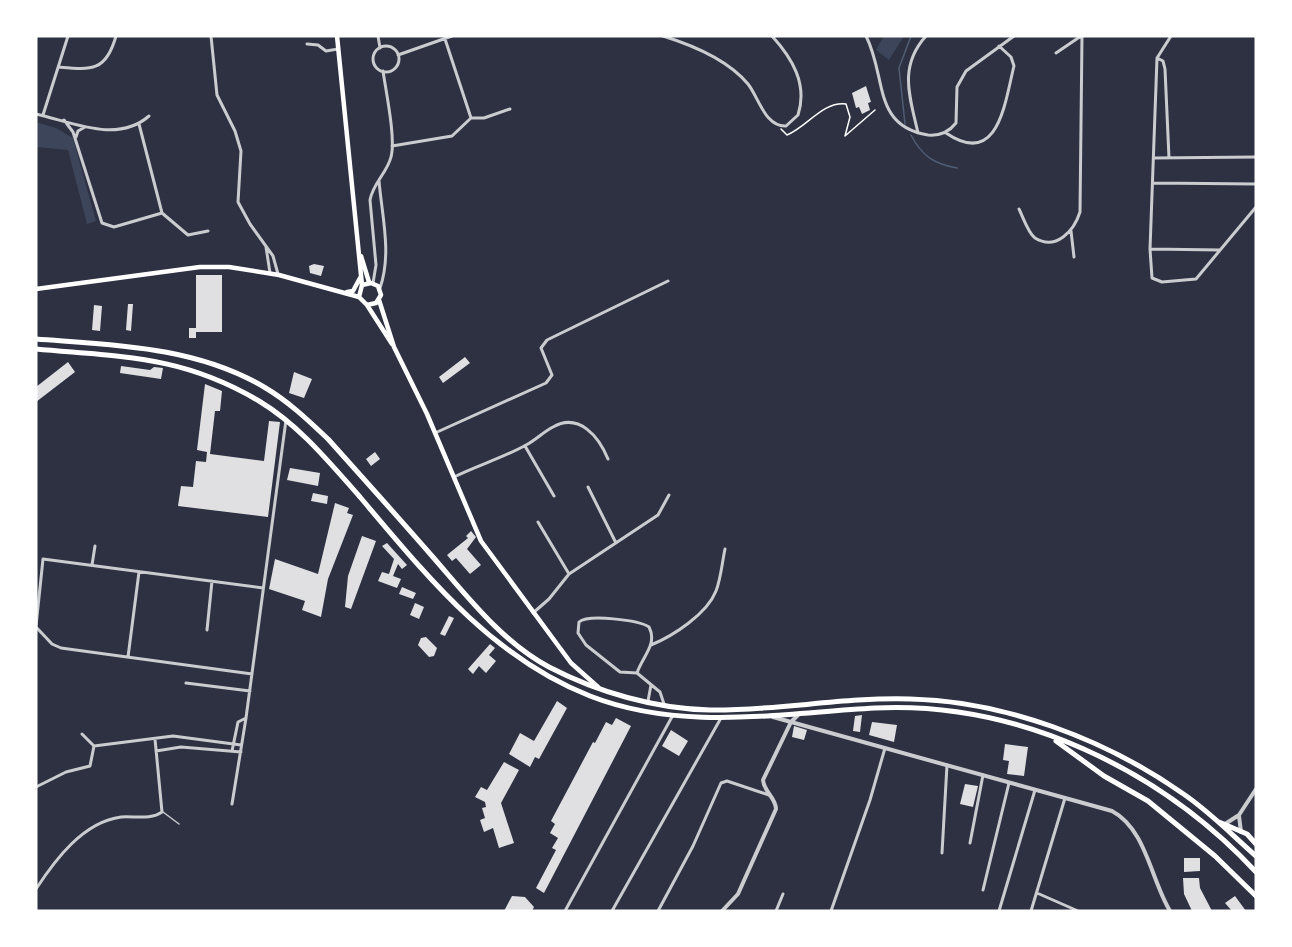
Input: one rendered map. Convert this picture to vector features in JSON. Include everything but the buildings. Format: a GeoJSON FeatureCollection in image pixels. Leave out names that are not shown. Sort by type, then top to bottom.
{"type":"FeatureCollection","features":[{"type":"Feature","properties":{"kind":"highway"},"geometry":{"type":"LineString","coordinates":[[36,339],[167,352],[221,367],[265,387],[298,411],[328,439],[499,629],[519,647],[562,672],[601,688],[648,701],[687,708],[733,709],[911,699],[981,707],[1056,729],[1100,747],[1172,786],[1215,819],[1256,856]]}},
{"type":"Feature","properties":{"kind":"highway"},"geometry":{"type":"LineString","coordinates":[[36,349],[136,357],[165,362],[216,379],[239,390],[286,420],[322,454],[451,600],[500,645],[544,674],[590,696],[673,715],[721,718],[877,708],[942,711],[978,716],[1050,736],[1118,766],[1163,792],[1204,823],[1256,873]]}},
{"type":"Feature","properties":{"kind":"highway"},"geometry":{"type":"LineString","coordinates":[[1050,736],[1104,776],[1148,801],[1215,856],[1256,896]]}},
{"type":"Feature","properties":{"kind":"highway"},"geometry":{"type":"LineString","coordinates":[[1215,819],[1241,831],[1256,844]]}},
{"type":"Feature","properties":{"kind":"main road"},"geometry":{"type":"LineString","coordinates":[[337,36],[362,285],[358,297]]}},
{"type":"Feature","properties":{"kind":"main road"},"geometry":{"type":"LineString","coordinates":[[359,248],[371,283],[380,289],[379,300],[394,347]]}},
{"type":"Feature","properties":{"kind":"main road"},"geometry":{"type":"LineString","coordinates":[[36,288],[200,267],[229,267],[279,275],[358,297],[367,305],[394,347],[435,434],[481,541],[571,663],[582,675],[601,688]]}},
{"type":"Feature","properties":{"kind":"main road"},"geometry":{"type":"LineString","coordinates":[[343,293],[353,291],[360,276]]}},
{"type":"Feature","properties":{"kind":"main road"},"geometry":{"type":"LineString","coordinates":[[362,285],[371,283]]}},
{"type":"Feature","properties":{"kind":"main road"},"geometry":{"type":"LineString","coordinates":[[367,305],[379,300]]}},
{"type":"Feature","properties":{"kind":"main road"},"geometry":{"type":"LineString","coordinates":[[562,672],[571,663]]}},
{"type":"Feature","properties":{"kind":"street"},"geometry":{"type":"LineString","coordinates":[[43,115],[68,36]]}},
{"type":"Feature","properties":{"kind":"street"},"geometry":{"type":"LineString","coordinates":[[59,67],[87,70],[98,66],[105,60],[116,36]]}},
{"type":"Feature","properties":{"kind":"street"},"geometry":{"type":"LineString","coordinates":[[210,36],[217,95],[235,131],[241,151],[238,202],[245,217],[276,262],[279,275]]}},
{"type":"Feature","properties":{"kind":"street"},"geometry":{"type":"LineString","coordinates":[[378,36],[380,48]]}},
{"type":"Feature","properties":{"kind":"street"},"geometry":{"type":"LineString","coordinates":[[398,55],[452,36]]}},
{"type":"Feature","properties":{"kind":"street"},"geometry":{"type":"LineString","coordinates":[[663,36],[692,47],[732,69],[748,84],[770,120],[779,126],[790,124],[797,118],[801,91],[787,52],[772,36]]}},
{"type":"Feature","properties":{"kind":"street"},"geometry":{"type":"LineString","coordinates":[[866,36],[873,49],[891,116],[901,127],[933,135],[946,133],[958,118],[959,81],[974,63],[1014,36]]}},
{"type":"Feature","properties":{"kind":"street"},"geometry":{"type":"LineString","coordinates":[[918,133],[909,93],[908,72],[913,54],[926,36]]}},
{"type":"Feature","properties":{"kind":"street"},"geometry":{"type":"LineString","coordinates":[[1056,53],[1082,36]]}},
{"type":"Feature","properties":{"kind":"street"},"geometry":{"type":"LineString","coordinates":[[1019,209],[1033,237],[1048,243],[1059,240],[1076,226],[1080,212],[1082,36]]}},
{"type":"Feature","properties":{"kind":"street"},"geometry":{"type":"LineString","coordinates":[[1172,36],[1157,58],[1150,249],[1152,278],[1162,282],[1192,281],[1256,207]]}},
{"type":"Feature","properties":{"kind":"street"},"geometry":{"type":"LineString","coordinates":[[445,39],[471,118]]}},
{"type":"Feature","properties":{"kind":"street"},"geometry":{"type":"LineString","coordinates":[[307,44],[318,45],[326,51],[338,49]]}},
{"type":"Feature","properties":{"kind":"street"},"geometry":{"type":"LineString","coordinates":[[388,46],[398,55],[395,67],[383,71],[376,68],[373,61],[374,53],[388,46]]}},
{"type":"Feature","properties":{"kind":"street"},"geometry":{"type":"LineString","coordinates":[[946,133],[955,140],[978,142],[994,134],[1000,124],[1014,66],[1011,57],[999,46]]}},
{"type":"Feature","properties":{"kind":"street"},"geometry":{"type":"LineString","coordinates":[[1157,58],[1163,61],[1165,69],[1168,158]]}},
{"type":"Feature","properties":{"kind":"street"},"geometry":{"type":"LineString","coordinates":[[371,283],[376,265],[370,200],[372,190],[390,160],[392,146],[383,71]]}},
{"type":"Feature","properties":{"kind":"street"},"geometry":{"type":"LineString","coordinates":[[392,146],[452,136],[471,118],[484,118],[510,110]]}},
{"type":"Feature","properties":{"kind":"street"},"geometry":{"type":"LineString","coordinates":[[36,114],[101,130],[139,124],[149,116]]}},
{"type":"Feature","properties":{"kind":"street"},"geometry":{"type":"LineString","coordinates":[[64,120],[76,141],[102,223],[114,227],[162,213]]}},
{"type":"Feature","properties":{"kind":"street"},"geometry":{"type":"LineString","coordinates":[[139,124],[162,213],[188,235],[208,231]]}},
{"type":"Feature","properties":{"kind":"street"},"geometry":{"type":"LineString","coordinates":[[76,141],[78,131],[87,127]]}},
{"type":"Feature","properties":{"kind":"street"},"geometry":{"type":"LineString","coordinates":[[1154,158],[1256,157]]}},
{"type":"Feature","properties":{"kind":"street"},"geometry":{"type":"LineString","coordinates":[[379,180],[386,239],[384,273],[380,289]]}},
{"type":"Feature","properties":{"kind":"street"},"geometry":{"type":"LineString","coordinates":[[1153,183],[1256,184]]}},
{"type":"Feature","properties":{"kind":"street"},"geometry":{"type":"LineString","coordinates":[[1071,231],[1074,257]]}},
{"type":"Feature","properties":{"kind":"street"},"geometry":{"type":"LineString","coordinates":[[266,246],[270,273]]}},
{"type":"Feature","properties":{"kind":"street"},"geometry":{"type":"LineString","coordinates":[[1150,249],[1220,250]]}},
{"type":"Feature","properties":{"kind":"street"},"geometry":{"type":"LineString","coordinates":[[435,434],[546,383],[552,375],[542,348],[548,340],[668,281]]}},
{"type":"Feature","properties":{"kind":"street"},"geometry":{"type":"LineString","coordinates":[[232,804],[250,691],[286,420]]}},
{"type":"Feature","properties":{"kind":"street"},"geometry":{"type":"LineString","coordinates":[[454,477],[525,446],[560,424],[580,424],[595,436],[608,459]]}},
{"type":"Feature","properties":{"kind":"street"},"geometry":{"type":"LineString","coordinates":[[525,446],[554,496]]}},
{"type":"Feature","properties":{"kind":"street"},"geometry":{"type":"LineString","coordinates":[[588,487],[616,543]]}},
{"type":"Feature","properties":{"kind":"street"},"geometry":{"type":"LineString","coordinates":[[533,613],[549,599],[569,574],[658,515],[669,495]]}},
{"type":"Feature","properties":{"kind":"street"},"geometry":{"type":"LineString","coordinates":[[538,522],[569,574]]}},
{"type":"Feature","properties":{"kind":"street"},"geometry":{"type":"LineString","coordinates":[[92,566],[95,546]]}},
{"type":"Feature","properties":{"kind":"street"},"geometry":{"type":"LineString","coordinates":[[637,673],[640,662],[651,645],[673,633],[708,604],[715,592],[725,549]]}},
{"type":"Feature","properties":{"kind":"street"},"geometry":{"type":"LineString","coordinates":[[252,674],[56,646],[36,627],[43,559],[264,588]]}},
{"type":"Feature","properties":{"kind":"street"},"geometry":{"type":"LineString","coordinates":[[36,568],[42,568]]}},
{"type":"Feature","properties":{"kind":"street"},"geometry":{"type":"LineString","coordinates":[[128,657],[139,572]]}},
{"type":"Feature","properties":{"kind":"street"},"geometry":{"type":"LineString","coordinates":[[207,630],[212,581]]}},
{"type":"Feature","properties":{"kind":"street"},"geometry":{"type":"LineString","coordinates":[[651,645],[651,631],[644,624],[590,616],[579,622],[578,633],[586,645],[620,672],[637,673],[664,697],[664,704]]}},
{"type":"Feature","properties":{"kind":"street"},"geometry":{"type":"LineString","coordinates":[[186,682],[250,691]]}},
{"type":"Feature","properties":{"kind":"street"},"geometry":{"type":"LineString","coordinates":[[648,701],[651,685]]}},
{"type":"Feature","properties":{"kind":"street"},"geometry":{"type":"LineString","coordinates":[[722,911],[738,894],[776,809],[776,803],[769,795],[763,780],[791,722],[799,714]]}},
{"type":"Feature","properties":{"kind":"street"},"geometry":{"type":"LineString","coordinates":[[565,911],[673,715]]}},
{"type":"Feature","properties":{"kind":"street"},"geometry":{"type":"LineString","coordinates":[[768,716],[947,763],[1009,783],[1112,811],[1125,820],[1137,837],[1159,893],[1170,911]]}},
{"type":"Feature","properties":{"kind":"street"},"geometry":{"type":"LineString","coordinates":[[232,751],[238,720],[246,718]]}},
{"type":"Feature","properties":{"kind":"street"},"geometry":{"type":"LineString","coordinates":[[612,911],[721,718]]}},
{"type":"Feature","properties":{"kind":"street"},"geometry":{"type":"LineString","coordinates":[[82,734],[94,746]]}},
{"type":"Feature","properties":{"kind":"street"},"geometry":{"type":"LineString","coordinates":[[94,746],[180,736],[242,745]]}},
{"type":"Feature","properties":{"kind":"street"},"geometry":{"type":"LineString","coordinates":[[36,889],[68,847],[98,825],[119,817],[154,816],[162,812],[154,739]]}},
{"type":"Feature","properties":{"kind":"street"},"geometry":{"type":"LineString","coordinates":[[36,787],[66,772],[90,766],[94,746]]}},
{"type":"Feature","properties":{"kind":"street"},"geometry":{"type":"LineString","coordinates":[[156,751],[181,747],[241,752]]}},
{"type":"Feature","properties":{"kind":"street"},"geometry":{"type":"LineString","coordinates":[[831,911],[885,747]]}},
{"type":"Feature","properties":{"kind":"street"},"geometry":{"type":"LineString","coordinates":[[942,853],[947,763]]}},
{"type":"Feature","properties":{"kind":"street"},"geometry":{"type":"LineString","coordinates":[[969,843],[982,775]]}},
{"type":"Feature","properties":{"kind":"street"},"geometry":{"type":"LineString","coordinates":[[658,911],[688,855],[721,783],[727,781],[769,795]]}},
{"type":"Feature","properties":{"kind":"street"},"geometry":{"type":"LineString","coordinates":[[983,890],[1009,783]]}},
{"type":"Feature","properties":{"kind":"street"},"geometry":{"type":"LineString","coordinates":[[1225,824],[1239,815],[1256,789]]}},
{"type":"Feature","properties":{"kind":"street"},"geometry":{"type":"LineString","coordinates":[[999,911],[1035,790]]}},
{"type":"Feature","properties":{"kind":"street"},"geometry":{"type":"LineString","coordinates":[[1031,911],[1065,797]]}},
{"type":"Feature","properties":{"kind":"street"},"geometry":{"type":"LineString","coordinates":[[1239,815],[1241,831]]}},
{"type":"Feature","properties":{"kind":"street"},"geometry":{"type":"LineString","coordinates":[[1036,893],[1078,911]]}},
{"type":"Feature","properties":{"kind":"street"},"geometry":{"type":"LineString","coordinates":[[776,911],[783,894]]}},
{"type":"Feature","properties":{"kind":"lane"},"geometry":{"type":"LineString","coordinates":[[162,812],[179,824]]}},
{"type":"Feature","properties":{"kind":"path"},"geometry":{"type":"LineString","coordinates":[[779,126],[787,135],[806,125],[823,110],[846,104],[850,117],[844,136],[875,110]]}},
{"type":"Feature","properties":{"kind":"shaded area"},"geometry":{"type":"Polygon","coordinates":[[[884,36],[904,36],[889,60],[876,50],[884,36]]]}},
{"type":"Feature","properties":{"kind":"shaded area"},"geometry":{"type":"Polygon","coordinates":[[[36,122],[56,128],[73,138],[96,221],[87,224],[68,150],[36,147],[36,122]]]}},
{"type":"Feature","properties":{"kind":"waterway"},"geometry":{"type":"LineString","coordinates":[[905,124],[899,68],[911,36]]}},
{"type":"Feature","properties":{"kind":"waterway"},"geometry":{"type":"LineString","coordinates":[[911,135],[924,154],[942,164],[957,168]]}}]}
